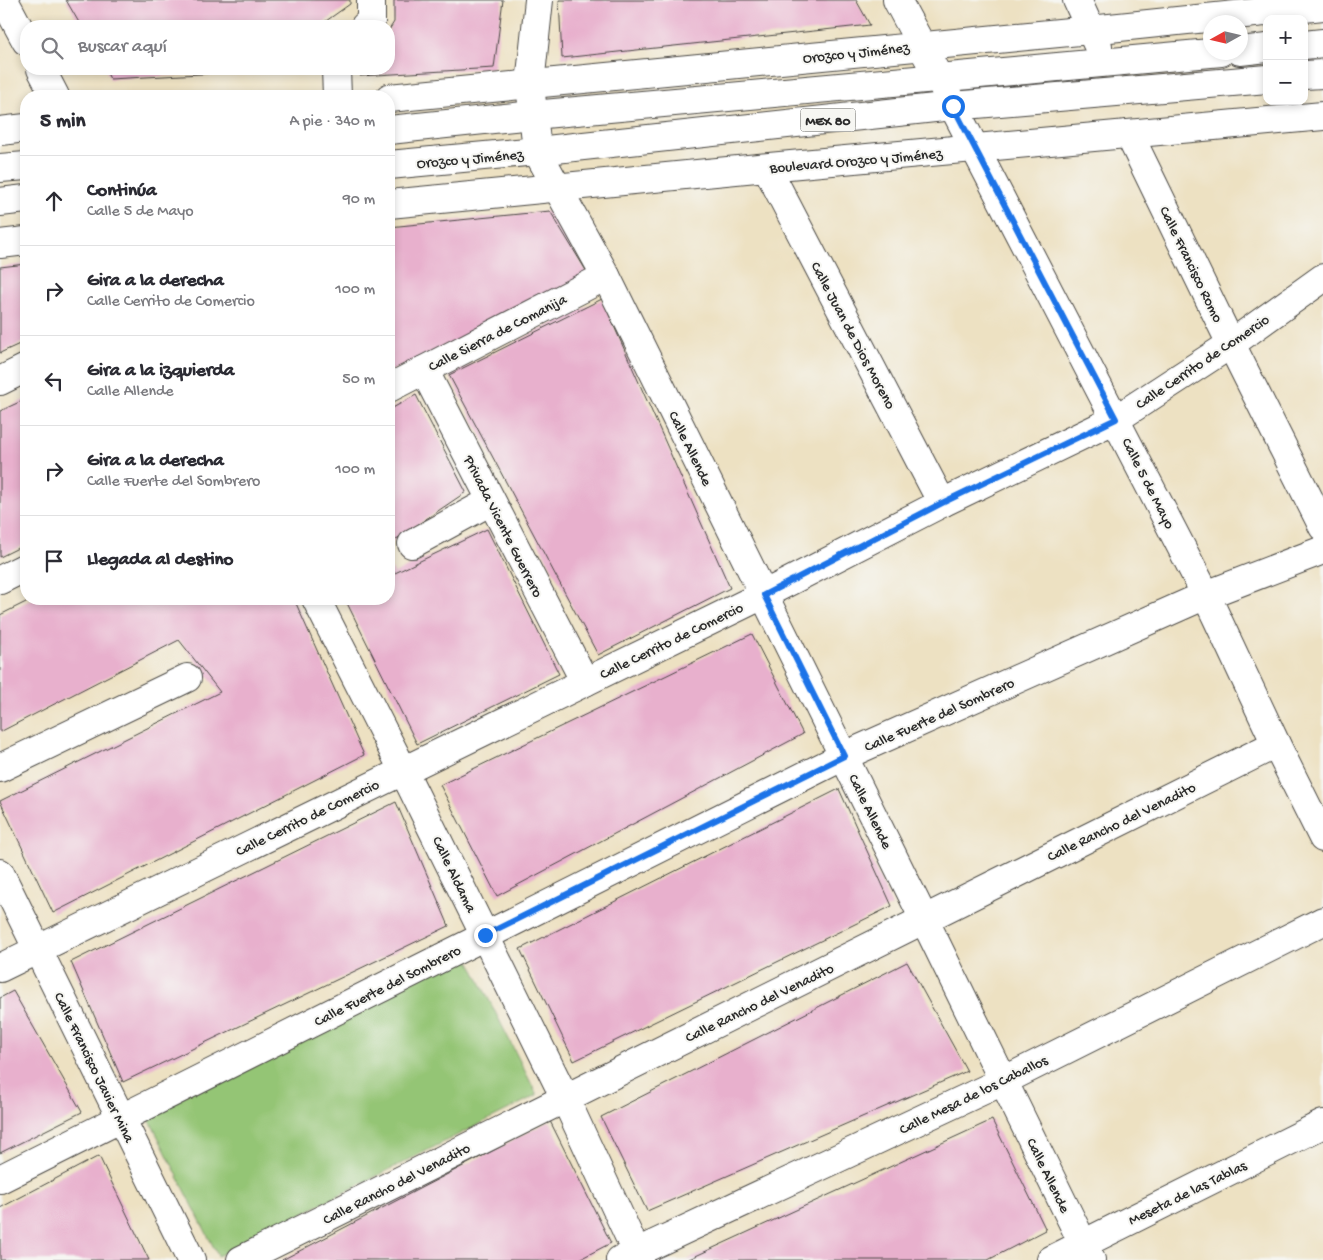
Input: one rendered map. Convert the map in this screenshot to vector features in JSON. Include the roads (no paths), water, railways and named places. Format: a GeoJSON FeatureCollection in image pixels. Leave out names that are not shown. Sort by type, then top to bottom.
{"type":"FeatureCollection","features":[{"type":"Feature","properties":{"kind":"main road"},"geometry":{"type":"LineString","coordinates":[[4,0],[20,31]]}},
{"type":"Feature","properties":{"kind":"main road"},"geometry":{"type":"LineString","coordinates":[[371,0],[371,20]]}},
{"type":"Feature","properties":{"kind":"main road"},"geometry":{"type":"LineString","coordinates":[[537,151],[530,84],[538,0]]}},
{"type":"Feature","properties":{"kind":"main road","name":"Calle 5 de Mayo"},"geometry":{"type":"LineString","coordinates":[[897,0],[1206,595],[1276,744],[1323,838]]}},
{"type":"Feature","properties":{"kind":"main road"},"geometry":{"type":"LineString","coordinates":[[1077,0],[1107,63]]}},
{"type":"Feature","properties":{"kind":"main road","name":"Orozco y Jiménez"},"geometry":{"type":"LineString","coordinates":[[395,97],[1323,6]]}},
{"type":"Feature","properties":{"kind":"main road"},"geometry":{"type":"LineString","coordinates":[[1308,45],[1323,43]]}},
{"type":"Feature","properties":{"kind":"main road"},"geometry":{"type":"LineString","coordinates":[[1248,50],[1263,48]]}},
{"type":"Feature","properties":{"kind":"main road","name":"MEX 80"},"geometry":{"type":"LineString","coordinates":[[395,129],[533,114],[1203,54]]}},
{"type":"Feature","properties":{"kind":"main road"},"geometry":{"type":"LineString","coordinates":[[1308,75],[1323,74]]}},
{"type":"Feature","properties":{"kind":"main road"},"geometry":{"type":"LineString","coordinates":[[44,75],[52,90]]}},
{"type":"Feature","properties":{"kind":"main road"},"geometry":{"type":"LineString","coordinates":[[336,75],[337,90]]}},
{"type":"Feature","properties":{"kind":"main road","name":"Orozco y Jiménez"},"geometry":{"type":"LineString","coordinates":[[395,164],[953,106],[1263,79]]}},
{"type":"Feature","properties":{"kind":"main road","name":"Boulevard Orozco y Jiménez"},"geometry":{"type":"LineString","coordinates":[[395,203],[1323,116]]}},
{"type":"Feature","properties":{"kind":"main road"},"geometry":{"type":"LineString","coordinates":[[0,131],[20,129]]}},
{"type":"Feature","properties":{"kind":"main road","name":"Calle Francisco Romo"},"geometry":{"type":"LineString","coordinates":[[1129,134],[1323,527]]}},
{"type":"Feature","properties":{"kind":"main road","name":"Calle Allende"},"geometry":{"type":"LineString","coordinates":[[537,151],[606,276],[1087,1252]]}},
{"type":"Feature","properties":{"kind":"main road"},"geometry":{"type":"LineString","coordinates":[[0,168],[20,166]]}},
{"type":"Feature","properties":{"kind":"main road","name":"Calle Juan de Dios Moreno"},"geometry":{"type":"LineString","coordinates":[[766,168],[942,503]]}},
{"type":"Feature","properties":{"kind":"main road"},"geometry":{"type":"LineString","coordinates":[[0,202],[20,200]]}},
{"type":"Feature","properties":{"kind":"main road"},"geometry":{"type":"LineString","coordinates":[[0,244],[20,242]]}},
{"type":"Feature","properties":{"kind":"main road","name":"Calle Sierra de Comanija"},"geometry":{"type":"LineString","coordinates":[[395,385],[606,276]]}},
{"type":"Feature","properties":{"kind":"main road","name":"Calle Cerrito de Comercio"},"geometry":{"type":"LineString","coordinates":[[0,968],[764,595],[942,503],[1116,419],[1231,344],[1323,278]]}},
{"type":"Feature","properties":{"kind":"main road","name":"Privada Vicente Guerrero"},"geometry":{"type":"LineString","coordinates":[[424,370],[585,682]]}},
{"type":"Feature","properties":{"kind":"main road"},"geometry":{"type":"LineString","coordinates":[[0,381],[20,371]]}},
{"type":"Feature","properties":{"kind":"main road"},"geometry":{"type":"LineString","coordinates":[[412,544],[491,501]]}},
{"type":"Feature","properties":{"kind":"main road","name":"Calle Fuerte del Sombrero"},"geometry":{"type":"LineString","coordinates":[[0,1179],[844,756],[1206,595],[1323,550]]}},
{"type":"Feature","properties":{"kind":"main road"},"geometry":{"type":"LineString","coordinates":[[0,580],[20,570]]}},
{"type":"Feature","properties":{"kind":"main road","name":"Calle Aldama"},"geometry":{"type":"LineString","coordinates":[[319,605],[565,1098],[632,1257]]}},
{"type":"Feature","properties":{"kind":"main road"},"geometry":{"type":"LineString","coordinates":[[0,768],[187,678]]}},
{"type":"Feature","properties":{"kind":"main road","name":"Calle Rancho del Venadito"},"geometry":{"type":"LineString","coordinates":[[241,1260],[1276,744]]}},
{"type":"Feature","properties":{"kind":"main road","name":"Calle Francisco Javier Mina"},"geometry":{"type":"LineString","coordinates":[[0,873],[191,1260]]}},
{"type":"Feature","properties":{"kind":"main road","name":"Calle Mesa de los Caballos"},"geometry":{"type":"LineString","coordinates":[[632,1257],[1003,1081],[1323,921]]}},
{"type":"Feature","properties":{"kind":"main road","name":"Meseta de las Tablas"},"geometry":{"type":"LineString","coordinates":[[1051,1260],[1087,1252],[1323,1124]]}}]}
